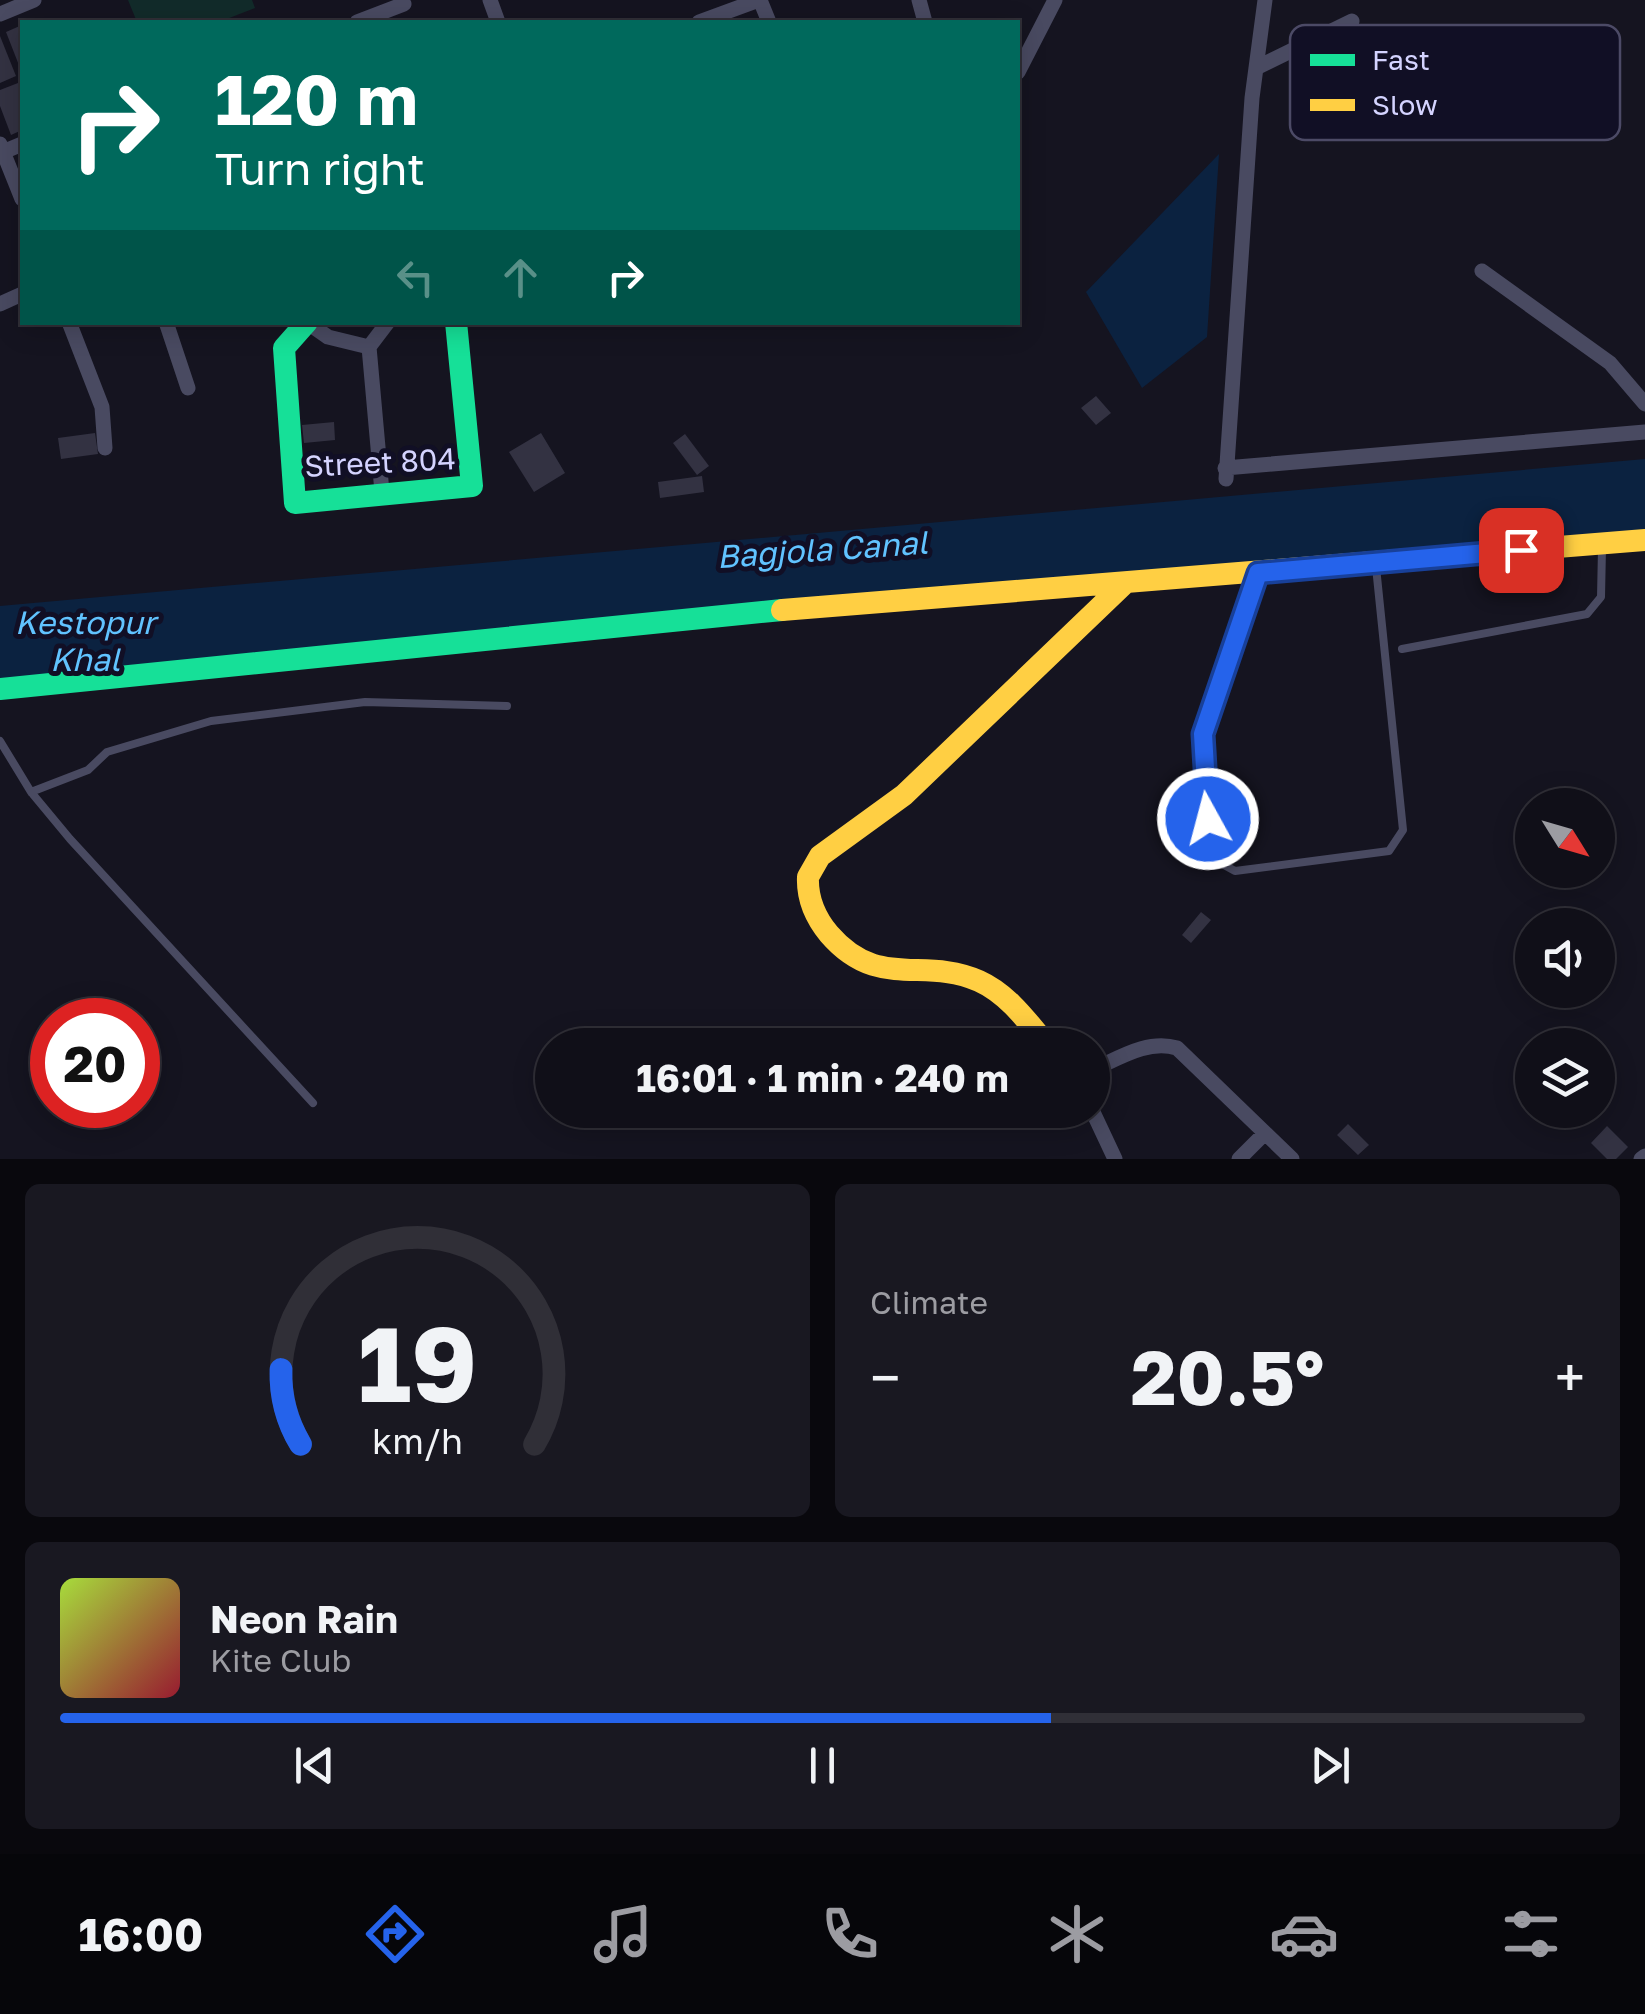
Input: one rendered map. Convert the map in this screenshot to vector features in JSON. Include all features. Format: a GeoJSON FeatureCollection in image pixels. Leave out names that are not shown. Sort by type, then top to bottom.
{"type":"FeatureCollection","features":[{"type":"Feature","properties":{"kind":"street"},"geometry":{"type":"LineString","coordinates":[[0,14],[34,0]]}},
{"type":"Feature","properties":{"kind":"street"},"geometry":{"type":"LineString","coordinates":[[704,20],[760,0]]}},
{"type":"Feature","properties":{"kind":"street"},"geometry":{"type":"LineString","coordinates":[[1020,68],[1055,0]]}},
{"type":"Feature","properties":{"kind":"street"},"geometry":{"type":"LineString","coordinates":[[1265,0],[1256,68],[1226,473],[1645,432]]}},
{"type":"Feature","properties":{"kind":"street"},"geometry":{"type":"LineString","coordinates":[[362,20],[404,4]]}},
{"type":"Feature","properties":{"kind":"street"},"geometry":{"type":"LineString","coordinates":[[1344,25],[1352,21]]}},
{"type":"Feature","properties":{"kind":"street"},"geometry":{"type":"LineString","coordinates":[[1256,68],[1290,51]]}},
{"type":"Feature","properties":{"kind":"street"},"geometry":{"type":"LineString","coordinates":[[2,148],[20,194]]}},
{"type":"Feature","properties":{"kind":"street"},"geometry":{"type":"LineString","coordinates":[[1482,270],[1610,363],[1645,404]]}},
{"type":"Feature","properties":{"kind":"street"},"geometry":{"type":"LineString","coordinates":[[70,325],[102,407],[105,448]]}},
{"type":"Feature","properties":{"kind":"street"},"geometry":{"type":"LineString","coordinates":[[167,325],[188,388]]}},
{"type":"Feature","properties":{"kind":"street","name":"Street 804"},"geometry":{"type":"LineString","coordinates":[[306,325],[284,348],[294,503],[472,486],[456,325]]}},
{"type":"Feature","properties":{"kind":"street"},"geometry":{"type":"LineString","coordinates":[[311,325],[328,337],[369,348]]}},
{"type":"Feature","properties":{"kind":"street"},"geometry":{"type":"LineString","coordinates":[[382,492],[369,348],[386,325]]}},
{"type":"Feature","properties":{"kind":"street"},"geometry":{"type":"LineString","coordinates":[[0,689],[708,616],[1645,540]]}},
{"type":"Feature","properties":{"kind":"street"},"geometry":{"type":"LineString","coordinates":[[1033,1028],[1013,1005],[982,982],[963,976],[907,975],[863,963],[830,934],[815,913],[807,892],[808,875],[831,848],[912,789],[1015,688],[1072,643],[1124,584]]}},
{"type":"Feature","properties":{"kind":"street"},"geometry":{"type":"LineString","coordinates":[[1110,1062],[1162,1043],[1177,1048],[1292,1159]]}},
{"type":"Feature","properties":{"kind":"street"},"geometry":{"type":"LineString","coordinates":[[1100,1128],[1115,1159]]}},
{"type":"Feature","properties":{"kind":"street"},"geometry":{"type":"LineString","coordinates":[[1239,1159],[1265,1133]]}},
{"type":"Feature","properties":{"kind":"lane"},"geometry":{"type":"LineString","coordinates":[[1402,649],[1587,614],[1601,597],[1602,544]]}},
{"type":"Feature","properties":{"kind":"lane"},"geometry":{"type":"LineString","coordinates":[[1242,571],[1200,749],[1214,860],[1235,871],[1389,850],[1399,841],[1403,830],[1375,562]]}},
{"type":"Feature","properties":{"kind":"lane"},"geometry":{"type":"LineString","coordinates":[[31,792],[88,770],[107,752],[211,721],[364,702],[507,706]]}},
{"type":"Feature","properties":{"kind":"lane"},"geometry":{"type":"LineString","coordinates":[[0,740],[31,792],[314,1104]]}},
{"type":"Feature","properties":{"kind":"green space"},"geometry":{"type":"Polygon","coordinates":[[[128,0],[252,0],[255,8],[224,20],[136,20],[128,0]]]}},
{"type":"Feature","properties":{"kind":"water"},"geometry":{"type":"Polygon","coordinates":[[[1219,154],[1207,337],[1142,388],[1086,292],[1219,154]]]}},
{"type":"Feature","properties":{"kind":"water","name":"Kestopur Khal"},"geometry":{"type":"Polygon","coordinates":[[[1645,459],[1645,542],[0,689],[0,606],[1645,459]]]}},
{"type":"Feature","properties":{"kind":"building"},"geometry":{"type":"Polygon","coordinates":[[[20,26],[20,68],[6,32],[20,26]]]}},
{"type":"Feature","properties":{"kind":"building"},"geometry":{"type":"Polygon","coordinates":[[[0,36],[16,76],[0,83],[0,36]]]}},
{"type":"Feature","properties":{"kind":"building"},"geometry":{"type":"Polygon","coordinates":[[[18,83],[20,131],[11,135],[0,106],[0,90],[18,83]]]}},
{"type":"Feature","properties":{"kind":"building"},"geometry":{"type":"Polygon","coordinates":[[[1096,396],[1111,413],[1096,425],[1081,408],[1096,396]]]}},
{"type":"Feature","properties":{"kind":"building"},"geometry":{"type":"Polygon","coordinates":[[[334,422],[335,440],[304,443],[302,425],[334,422]]]}},
{"type":"Feature","properties":{"kind":"building"},"geometry":{"type":"Polygon","coordinates":[[[95,433],[98,454],[61,459],[58,438],[95,433]]]}},
{"type":"Feature","properties":{"kind":"building"},"geometry":{"type":"Polygon","coordinates":[[[541,433],[565,473],[534,492],[509,452],[541,433]]]}},
{"type":"Feature","properties":{"kind":"building"},"geometry":{"type":"Polygon","coordinates":[[[685,434],[709,466],[697,475],[673,443],[685,434]]]}},
{"type":"Feature","properties":{"kind":"building"},"geometry":{"type":"Polygon","coordinates":[[[702,476],[704,492],[660,498],[658,482],[702,476]]]}},
{"type":"Feature","properties":{"kind":"building"},"geometry":{"type":"Polygon","coordinates":[[[1201,912],[1211,920],[1191,943],[1182,935],[1201,912]]]}},
{"type":"Feature","properties":{"kind":"building"},"geometry":{"type":"Polygon","coordinates":[[[1348,1124],[1369,1145],[1358,1155],[1337,1135],[1348,1124]]]}},
{"type":"Feature","properties":{"kind":"building"},"geometry":{"type":"Polygon","coordinates":[[[1609,1128],[1628,1147],[1616,1159],[1607,1159],[1591,1143],[1609,1128]]]}},
{"type":"Feature","properties":{"kind":"traffic: fast"},"geometry":{"type":"LineString","coordinates":[[304,325],[284,348],[295,503],[472,486],[456,325]]}},
{"type":"Feature","properties":{"kind":"traffic: fast"},"geometry":{"type":"LineString","coordinates":[[0,689],[782,610]]}},
{"type":"Feature","properties":{"kind":"traffic: slow"},"geometry":{"type":"LineString","coordinates":[[782,610],[1645,540]]}},
{"type":"Feature","properties":{"kind":"traffic: slow"},"geometry":{"type":"LineString","coordinates":[[1033,1028],[1008,1001],[979,981],[939,971],[883,967],[847,951],[816,914],[808,877],[820,856],[904,795],[1124,584]]}},
{"type":"Feature","properties":{"kind":"route"},"geometry":{"type":"LineString","coordinates":[[1208,819],[1200,749],[1203,734],[1258,573],[1521,550]]}},
{"type":"Feature","properties":{"kind":"water label","name":"Bagjola Canal"},"geometry":{"type":"Point","coordinates":[822,549]}}]}
